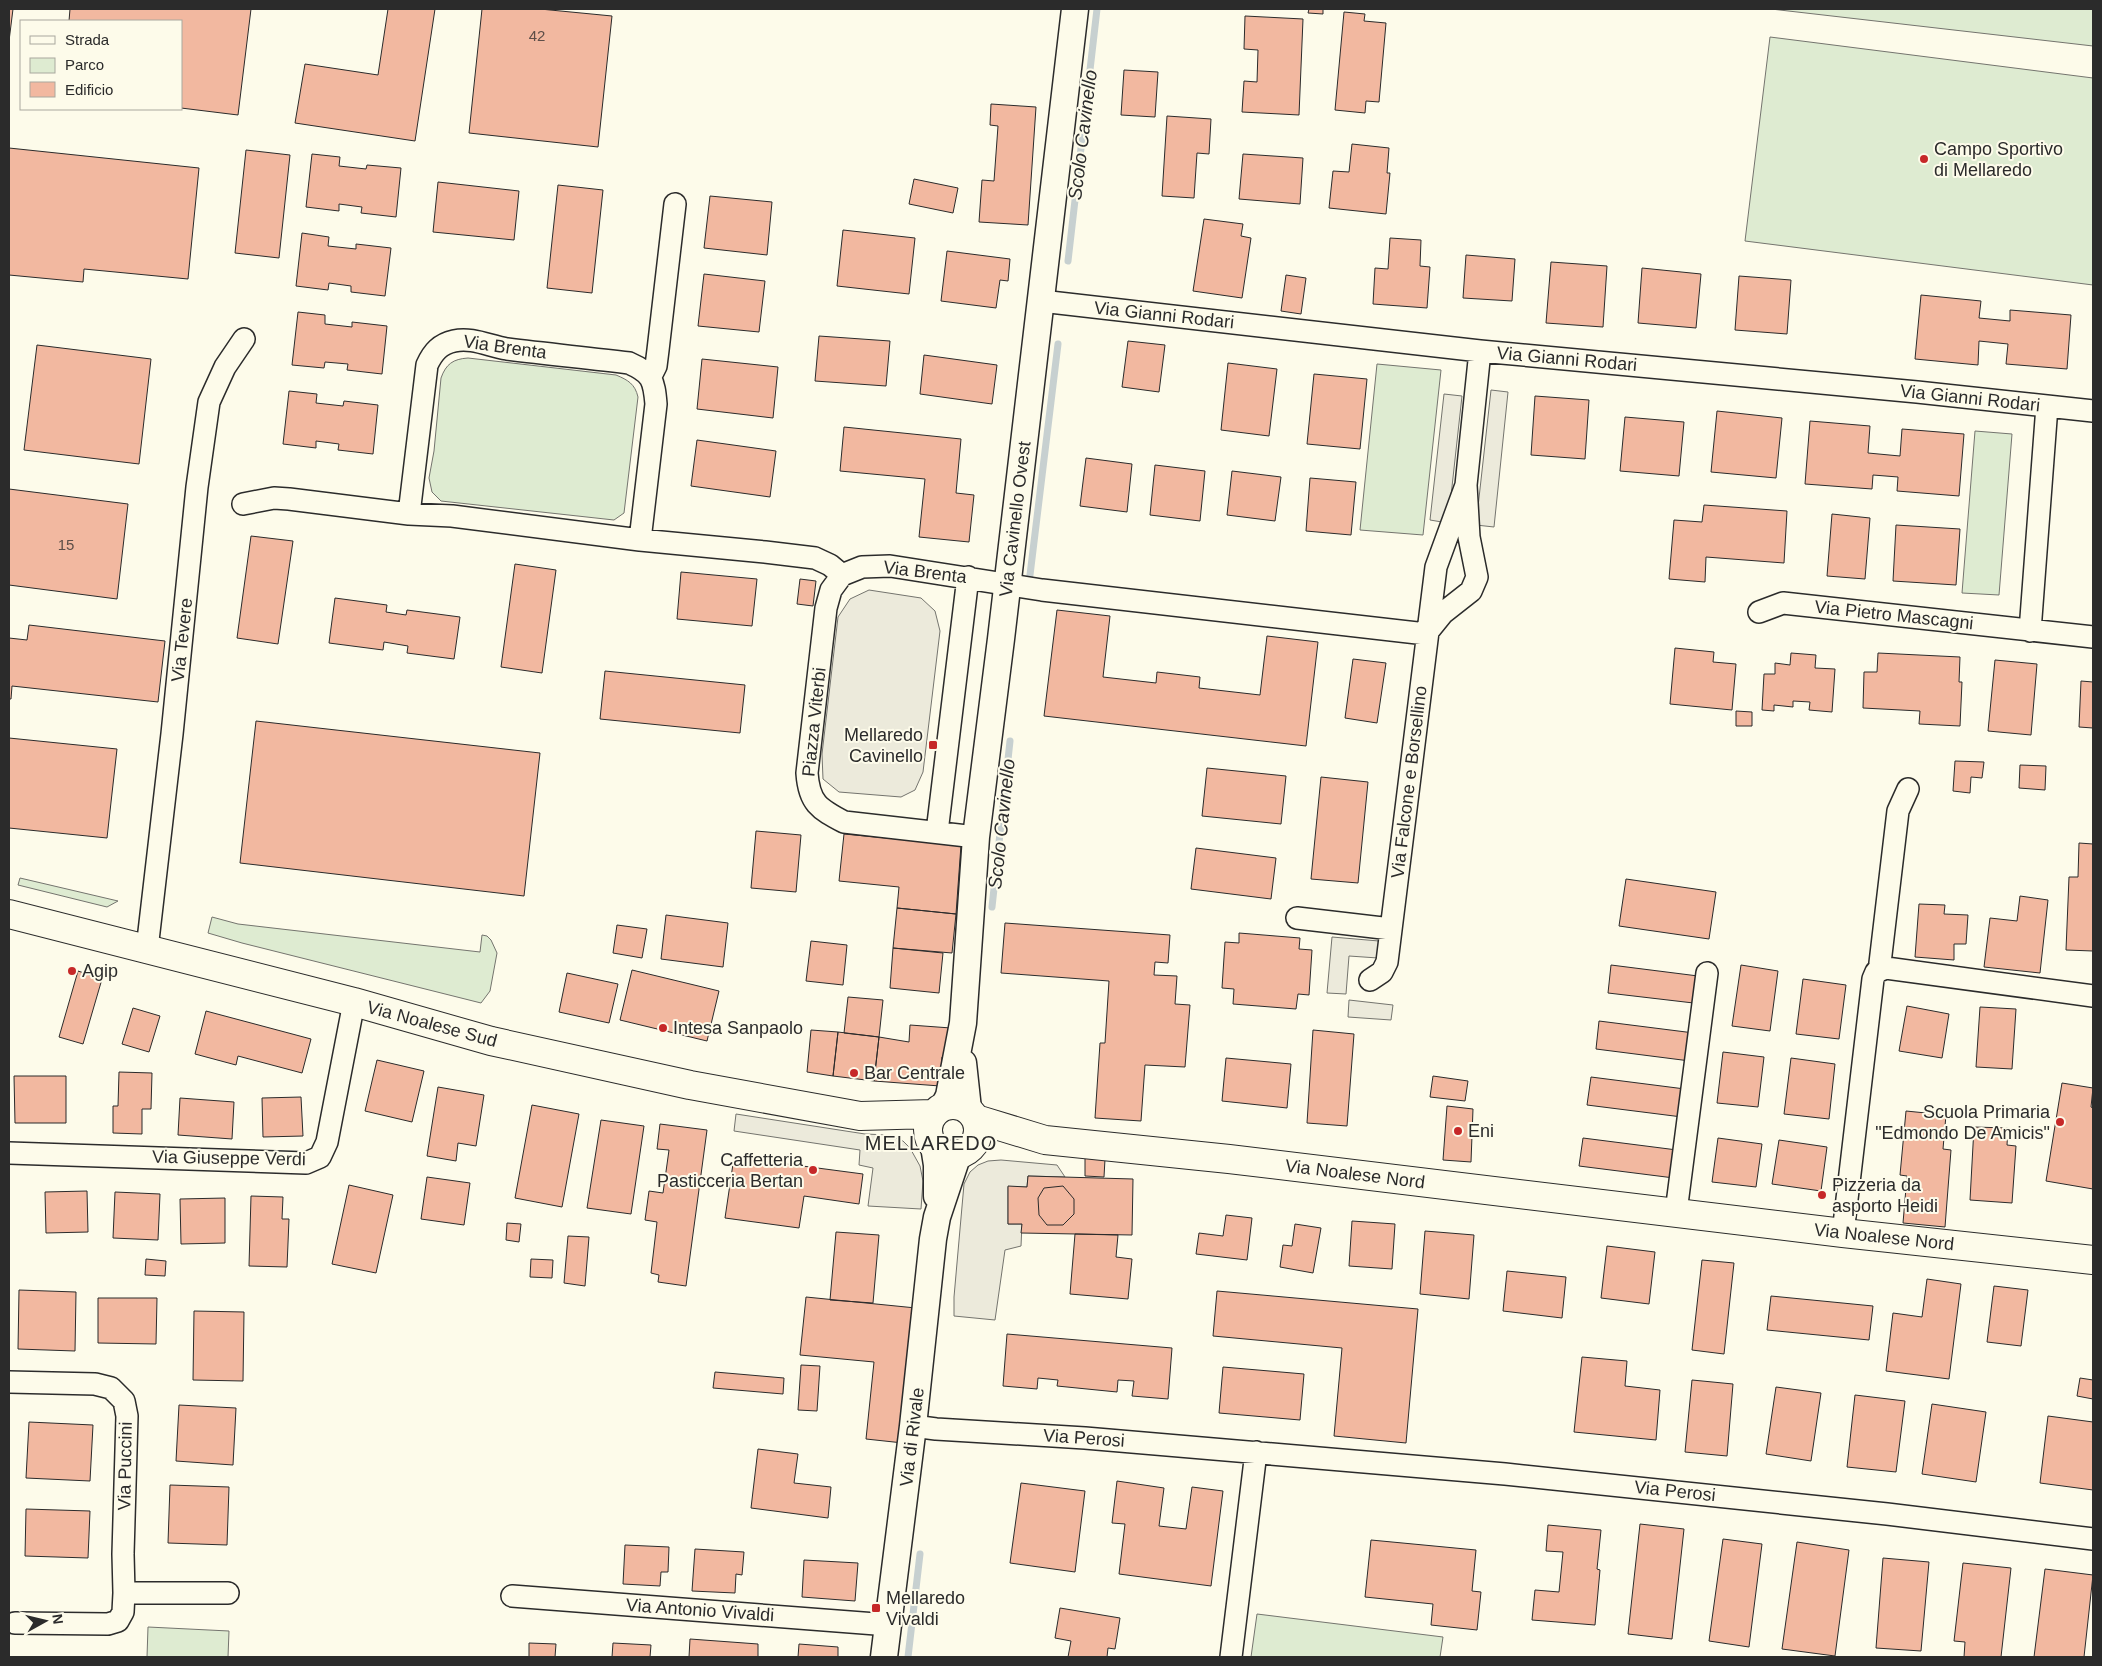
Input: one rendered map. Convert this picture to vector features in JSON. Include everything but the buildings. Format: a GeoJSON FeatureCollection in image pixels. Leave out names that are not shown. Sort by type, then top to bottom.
{"type":"FeatureCollection","features":[{"type":"Feature","properties":{"kind":"main road","name":"Via Noalese Sud"},"geometry":{"type":"LineString","coordinates":[[9,914],[354,1002],[491,1041],[690,1085],[860,1116],[953,1129]]}},
{"type":"Feature","properties":{"kind":"main road","name":"Via Noalese Nord"},"geometry":{"type":"LineString","coordinates":[[953,1129],[1843,1233],[2093,1260]]}},
{"type":"Feature","properties":{"kind":"street","name":"Via Cavinello Ovest"},"geometry":{"type":"LineString","coordinates":[[953,1129],[976,836],[1075,9]]}},
{"type":"Feature","properties":{"kind":"street"},"geometry":{"type":"LineString","coordinates":[[640,540],[656,404],[655,388],[651,376],[656,366],[675,204]]}},
{"type":"Feature","properties":{"kind":"street","name":"Via Gianni Rodari"},"geometry":{"type":"LineString","coordinates":[[1041,301],[1480,351],[2093,412]]}},
{"type":"Feature","properties":{"kind":"street","name":"Via Tevere"},"geometry":{"type":"LineString","coordinates":[[148,949],[197,487],[209,402],[225,367],[244,339]]}},
{"type":"Feature","properties":{"kind":"street","name":"Via Brenta"},"geometry":{"type":"LineString","coordinates":[[409,514],[426,364],[432,353],[440,346],[455,340],[472,340],[504,348],[629,363],[642,368],[651,376]]}},
{"type":"Feature","properties":{"kind":"street","name":"Via Falcone e Borsellino"},"geometry":{"type":"LineString","coordinates":[[1426,634],[1443,614],[1471,590],[1477,577],[1470,537],[1466,485],[1480,351]]}},
{"type":"Feature","properties":{"kind":"street"},"geometry":{"type":"LineString","coordinates":[[2030,630],[2047,406]]}},
{"type":"Feature","properties":{"kind":"street","name":"Via Falcone e Borsellino"},"geometry":{"type":"LineString","coordinates":[[1370,980],[1382,972],[1387,962],[1426,634],[1439,554],[1466,485]]}},
{"type":"Feature","properties":{"kind":"street"},"geometry":{"type":"LineString","coordinates":[[243,504],[274,498],[409,514],[452,516],[640,540],[766,552],[815,558],[830,565],[842,576]]}},
{"type":"Feature","properties":{"kind":"street","name":"Via Brenta"},"geometry":{"type":"LineString","coordinates":[[842,576],[862,567],[890,566],[1042,590],[1426,634]]}},
{"type":"Feature","properties":{"kind":"street","name":"Piazza Viterbi"},"geometry":{"type":"LineString","coordinates":[[842,576],[831,590],[826,608],[807,774],[808,788],[814,802],[826,813],[844,822],[976,836]]}},
{"type":"Feature","properties":{"kind":"street"},"geometry":{"type":"LineString","coordinates":[[937,832],[968,577]]}},
{"type":"Feature","properties":{"kind":"street","name":"Via Pietro Mascagni"},"geometry":{"type":"LineString","coordinates":[[1759,612],[1783,603],[2093,637]]}},
{"type":"Feature","properties":{"kind":"street"},"geometry":{"type":"LineString","coordinates":[[1882,968],[1880,963],[1898,811],[1908,789]]}},
{"type":"Feature","properties":{"kind":"street"},"geometry":{"type":"LineString","coordinates":[[1297,918],[1391,929]]}},
{"type":"Feature","properties":{"kind":"street"},"geometry":{"type":"LineString","coordinates":[[1843,1233],[1873,979],[1876,972],[1882,968],[2093,996]]}},
{"type":"Feature","properties":{"kind":"street"},"geometry":{"type":"LineString","coordinates":[[1676,1212],[1707,973]]}},
{"type":"Feature","properties":{"kind":"street","name":"Via Giuseppe Verdi"},"geometry":{"type":"LineString","coordinates":[[9,1153],[306,1163],[320,1157],[326,1142],[354,1002]]}},
{"type":"Feature","properties":{"kind":"street","name":"Via di Rivale"},"geometry":{"type":"LineString","coordinates":[[884,1657],[937,1217],[953,1129]]}},
{"type":"Feature","properties":{"kind":"street","name":"Via Puccini"},"geometry":{"type":"LineString","coordinates":[[9,1382],[95,1384],[111,1388],[124,1401],[127,1416],[123,1612],[118,1621],[108,1624],[15,1623]]}},
{"type":"Feature","properties":{"kind":"street","name":"Via Perosi"},"geometry":{"type":"LineString","coordinates":[[913,1426],[1256,1452],[1505,1474],[1887,1514],[2093,1538]]}},
{"type":"Feature","properties":{"kind":"street"},"geometry":{"type":"LineString","coordinates":[[1231,1657],[1256,1452]]}},
{"type":"Feature","properties":{"kind":"street"},"geometry":{"type":"LineString","coordinates":[[124,1593],[228,1593]]}},
{"type":"Feature","properties":{"kind":"street","name":"Via Antonio Vivaldi"},"geometry":{"type":"LineString","coordinates":[[512,1596],[889,1625]]}},
{"type":"Feature","properties":{"kind":"green space"},"geometry":{"type":"Polygon","coordinates":[[[1771,9],[2093,9],[2093,46],[1771,9]]]}},
{"type":"Feature","properties":{"kind":"green space","name":"Campo Sportivo di Mellaredo"},"geometry":{"type":"Polygon","coordinates":[[[1770,37],[2093,78],[2093,285],[1745,241],[1770,37]]]}},
{"type":"Feature","properties":{"kind":"green space"},"geometry":{"type":"Polygon","coordinates":[[[468,358],[616,375],[630,383],[638,397],[624,513],[614,520],[441,501],[432,492],[429,478],[434,451],[441,378],[445,369],[451,363],[468,358]]]}},
{"type":"Feature","properties":{"kind":"green space"},"geometry":{"type":"Polygon","coordinates":[[[1377,364],[1441,370],[1423,535],[1360,530],[1377,364]]]}},
{"type":"Feature","properties":{"kind":"green space"},"geometry":{"type":"Polygon","coordinates":[[[1975,431],[2012,434],[1999,595],[1962,593],[1975,431]]]}},
{"type":"Feature","properties":{"kind":"green space"},"geometry":{"type":"Polygon","coordinates":[[[20,878],[118,901],[107,907],[18,885],[20,878]]]}},
{"type":"Feature","properties":{"kind":"green space"},"geometry":{"type":"Polygon","coordinates":[[[212,917],[238,924],[480,952],[482,935],[487,936],[497,953],[490,991],[481,1003],[242,943],[208,933],[212,917]]]}},
{"type":"Feature","properties":{"kind":"green space"},"geometry":{"type":"Polygon","coordinates":[[[1257,1614],[1443,1637],[1440,1657],[1251,1657],[1257,1614]]]}},
{"type":"Feature","properties":{"kind":"green space"},"geometry":{"type":"Polygon","coordinates":[[[148,1627],[229,1631],[228,1657],[147,1657],[148,1627]]]}},
{"type":"Feature","properties":{"kind":"shaded area"},"geometry":{"type":"Polygon","coordinates":[[[1491,390],[1508,392],[1494,527],[1476,525],[1491,390]]]}},
{"type":"Feature","properties":{"kind":"shaded area"},"geometry":{"type":"Polygon","coordinates":[[[1444,394],[1462,396],[1448,523],[1430,520],[1444,394]]]}},
{"type":"Feature","properties":{"kind":"shaded area"},"geometry":{"type":"Polygon","coordinates":[[[869,590],[921,598],[935,611],[940,631],[923,772],[915,790],[901,797],[839,792],[823,779],[822,754],[838,617],[850,599],[869,590]]]}},
{"type":"Feature","properties":{"kind":"shaded area"},"geometry":{"type":"Polygon","coordinates":[[[1332,937],[1379,941],[1378,958],[1349,956],[1346,994],[1327,993],[1332,937]]]}},
{"type":"Feature","properties":{"kind":"shaded area"},"geometry":{"type":"Polygon","coordinates":[[[1349,1000],[1393,1005],[1391,1020],[1348,1017],[1349,1000]]]}},
{"type":"Feature","properties":{"kind":"shaded area"},"geometry":{"type":"Polygon","coordinates":[[[736,1114],[865,1134],[888,1135],[903,1141],[910,1148],[920,1166],[923,1181],[921,1209],[868,1206],[873,1168],[859,1165],[860,1150],[734,1131],[736,1114]]]}},
{"type":"Feature","properties":{"kind":"shaded area"},"geometry":{"type":"Polygon","coordinates":[[[1001,1160],[1057,1165],[1065,1177],[1028,1176],[1027,1187],[1008,1187],[1008,1224],[1022,1224],[1021,1246],[1005,1250],[995,1320],[954,1316],[964,1184],[970,1172],[978,1165],[988,1161],[1001,1160]]]}},
{"type":"Feature","properties":{"kind":"waterway","name":"Scolo Cavinello"},"geometry":{"type":"LineString","coordinates":[[1068,261],[1097,9]]}},
{"type":"Feature","properties":{"kind":"waterway","name":"Scolo Cavinello"},"geometry":{"type":"LineString","coordinates":[[1030,575],[1058,344]]}},
{"type":"Feature","properties":{"kind":"waterway","name":"Scolo Cavinello"},"geometry":{"type":"LineString","coordinates":[[992,907],[1010,741]]}},
{"type":"Feature","properties":{"kind":"waterway","name":"Scolo Cavinello"},"geometry":{"type":"LineString","coordinates":[[908,1657],[920,1554]]}},
{"type":"Feature","properties":{"kind":"place","name":"Campo Sportivo di Mellaredo"},"geometry":{"type":"Point","coordinates":[1924,159]}},
{"type":"Feature","properties":{"kind":"place","name":"Mellaredo Cavinello"},"geometry":{"type":"Point","coordinates":[933,745]}},
{"type":"Feature","properties":{"kind":"place","name":"Agip"},"geometry":{"type":"Point","coordinates":[72,971]}},
{"type":"Feature","properties":{"kind":"place","name":"Intesa Sanpaolo"},"geometry":{"type":"Point","coordinates":[663,1028]}},
{"type":"Feature","properties":{"kind":"place","name":"Bar Centrale"},"geometry":{"type":"Point","coordinates":[854,1073]}},
{"type":"Feature","properties":{"kind":"place","name":"Scuola Primaria \"Edmondo De Amicis\""},"geometry":{"type":"Point","coordinates":[2060,1122]}},
{"type":"Feature","properties":{"kind":"place","name":"Eni"},"geometry":{"type":"Point","coordinates":[1458,1131]}},
{"type":"Feature","properties":{"kind":"place","name":"Caffetteria Pasticceria Bertan"},"geometry":{"type":"Point","coordinates":[813,1170]}},
{"type":"Feature","properties":{"kind":"place","name":"Pizzeria da asporto Heidi"},"geometry":{"type":"Point","coordinates":[1822,1195]}},
{"type":"Feature","properties":{"kind":"place","name":"Mellaredo Vivaldi"},"geometry":{"type":"Point","coordinates":[876,1608]}},
{"type":"Feature","properties":{"kind":"district","name":"MELLAREDO"},"geometry":{"type":"Point","coordinates":[931,1143]}}]}
